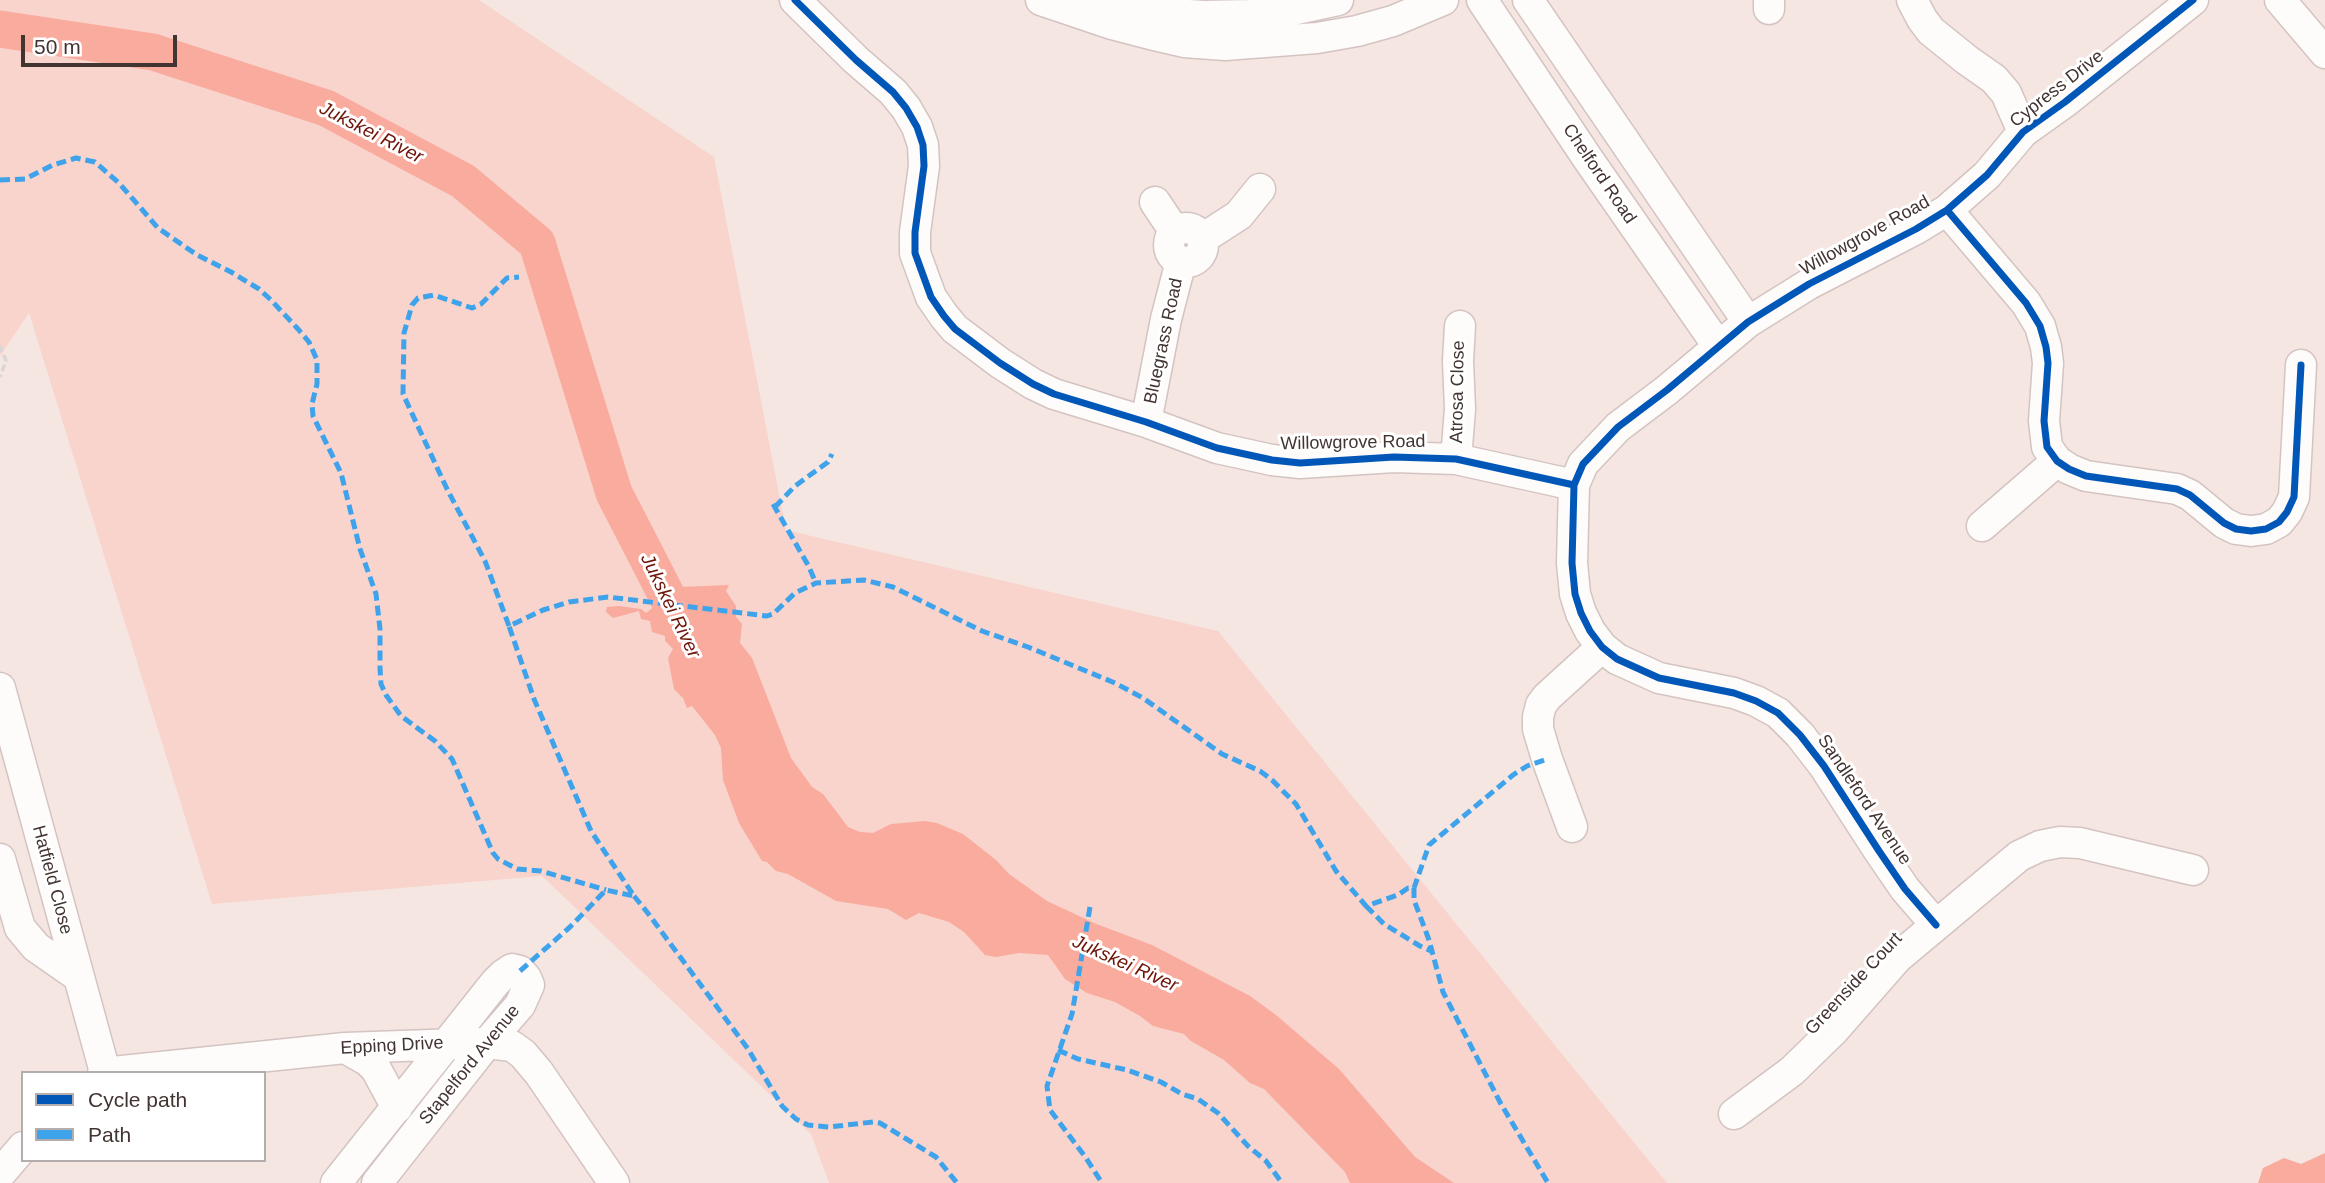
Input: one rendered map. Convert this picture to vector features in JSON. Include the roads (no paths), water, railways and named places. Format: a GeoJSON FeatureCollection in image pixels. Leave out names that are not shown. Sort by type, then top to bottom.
{"type":"FeatureCollection","features":[{"type":"Feature","properties":{"kind":"street","name":"Willowgrove Road"},"geometry":{"type":"LineString","coordinates":[[795,0],[892,92],[917,127],[923,145],[924,166],[915,232],[915,253],[931,296],[944,317],[955,328],[1000,363],[1054,394],[1146,422],[1217,448],[1272,460],[1300,463],[1394,457],[1457,459],[1574,485],[1584,464],[1618,427],[1748,322],[1810,284],[1916,229],[1947,209]]}},
{"type":"Feature","properties":{"kind":"street"},"geometry":{"type":"LineString","coordinates":[[1041,0],[1157,36],[1184,42],[1225,45],[1272,43],[1357,31],[1393,22],[1443,0]]}},
{"type":"Feature","properties":{"kind":"street"},"geometry":{"type":"LineString","coordinates":[[1098,0],[1138,9],[1204,16],[1261,14],[1338,0]]}},
{"type":"Feature","properties":{"kind":"street","name":"Chelford Road"},"geometry":{"type":"LineString","coordinates":[[1482,0],[1718,346]]}},
{"type":"Feature","properties":{"kind":"street"},"geometry":{"type":"LineString","coordinates":[[1528,0],[1748,322]]}},
{"type":"Feature","properties":{"kind":"street"},"geometry":{"type":"LineString","coordinates":[[1912,0],[1931,32],[1994,79],[2006,93],[2023,132]]}},
{"type":"Feature","properties":{"kind":"street","name":"Cypress Drive"},"geometry":{"type":"LineString","coordinates":[[1947,209],[1987,175],[2023,132],[2193,0]]}},
{"type":"Feature","properties":{"kind":"street"},"geometry":{"type":"LineString","coordinates":[[2280,0],[2325,53]]}},
{"type":"Feature","properties":{"kind":"street"},"geometry":{"type":"LineString","coordinates":[[1155,202],[1189,235],[1239,215],[1261,189]]}},
{"type":"Feature","properties":{"kind":"street"},"geometry":{"type":"LineString","coordinates":[[1947,209],[2026,303],[2040,326],[2048,363],[2045,432],[2048,447],[2057,461],[2069,469],[2086,475],[2177,489],[2190,495],[2224,523],[2236,529],[2266,529],[2279,522],[2294,497],[2301,365]]}},
{"type":"Feature","properties":{"kind":"street","name":"Bluegrass Road"},"geometry":{"type":"LineString","coordinates":[[1146,422],[1166,319],[1181,261],[1187,262],[1198,257],[1203,245],[1189,235]]}},
{"type":"Feature","properties":{"kind":"street","name":"Atrosa Close"},"geometry":{"type":"LineString","coordinates":[[1457,459],[1460,326]]}},
{"type":"Feature","properties":{"kind":"street"},"geometry":{"type":"LineString","coordinates":[[1982,526],[2057,461]]}},
{"type":"Feature","properties":{"kind":"street","name":"Sandleford Avenue"},"geometry":{"type":"LineString","coordinates":[[1574,485],[1572,563],[1575,594],[1590,631],[1602,648],[1617,659],[1659,678],[1734,693],[1778,713],[1800,735],[1824,766],[1905,889],[1936,925]]}},
{"type":"Feature","properties":{"kind":"street"},"geometry":{"type":"LineString","coordinates":[[1572,827],[1547,759],[1538,729],[1538,717],[1541,705],[1547,697],[1602,648]]}},
{"type":"Feature","properties":{"kind":"street","name":"Hatfield Close"},"geometry":{"type":"LineString","coordinates":[[0,688],[104,1071]]}},
{"type":"Feature","properties":{"kind":"street","name":"Greenside Court"},"geometry":{"type":"LineString","coordinates":[[1734,1114],[1802,1062],[1833,1031],[1879,976],[2019,856],[2040,846],[2060,842],[2080,843],[2193,870]]}},
{"type":"Feature","properties":{"kind":"street"},"geometry":{"type":"LineString","coordinates":[[0,859],[20,928],[36,947],[79,977]]}},
{"type":"Feature","properties":{"kind":"street","name":"Stapelford Avenue"},"geometry":{"type":"LineString","coordinates":[[336,1183],[503,975],[512,970],[520,971],[528,985],[526,994],[377,1183]]}},
{"type":"Feature","properties":{"kind":"street","name":"Epping Drive"},"geometry":{"type":"LineString","coordinates":[[114,1071],[345,1048],[447,1043],[512,1046],[531,1062],[614,1183]]}},
{"type":"Feature","properties":{"kind":"street"},"geometry":{"type":"LineString","coordinates":[[345,1048],[368,1061],[376,1069],[397,1108]]}},
{"type":"Feature","properties":{"kind":"street"},"geometry":{"type":"LineString","coordinates":[[0,1174],[21,1149]]}},
{"type":"Feature","properties":{"kind":"water"},"geometry":{"type":"Polygon","coordinates":[[[729,585],[726,591],[736,606],[736,617],[742,624],[740,643],[752,658],[791,758],[812,787],[823,794],[848,827],[873,833],[891,824],[925,821],[937,823],[963,834],[1009,874],[1047,901],[1094,923],[1152,945],[1250,996],[1339,1069],[1415,1157],[1454,1183],[1350,1183],[1345,1172],[1264,1089],[1250,1083],[1224,1060],[1184,1034],[1153,1026],[1115,1002],[1087,993],[1065,979],[1048,955],[985,955],[964,932],[949,922],[919,913],[906,920],[888,909],[836,901],[788,874],[776,871],[762,861],[739,823],[723,780],[721,748],[715,735],[692,706],[687,708],[683,698],[674,689],[668,658],[673,649],[665,641],[665,636],[652,632],[650,621],[641,619],[639,611],[613,618],[606,612],[607,607],[619,606],[641,609],[646,613],[655,606],[652,593],[655,588],[729,585]]]}},
{"type":"Feature","properties":{"kind":"water"},"geometry":{"type":"Polygon","coordinates":[[[2325,1153],[2325,1183],[2258,1183],[2263,1168],[2284,1158],[2301,1164],[2325,1153]]]}},
{"type":"Feature","properties":{"kind":"waterway","name":"Jukskei River"},"geometry":{"type":"LineString","coordinates":[[0,29],[153,52],[326,108],[463,181],[537,243],[614,493],[686,633]]}}]}
